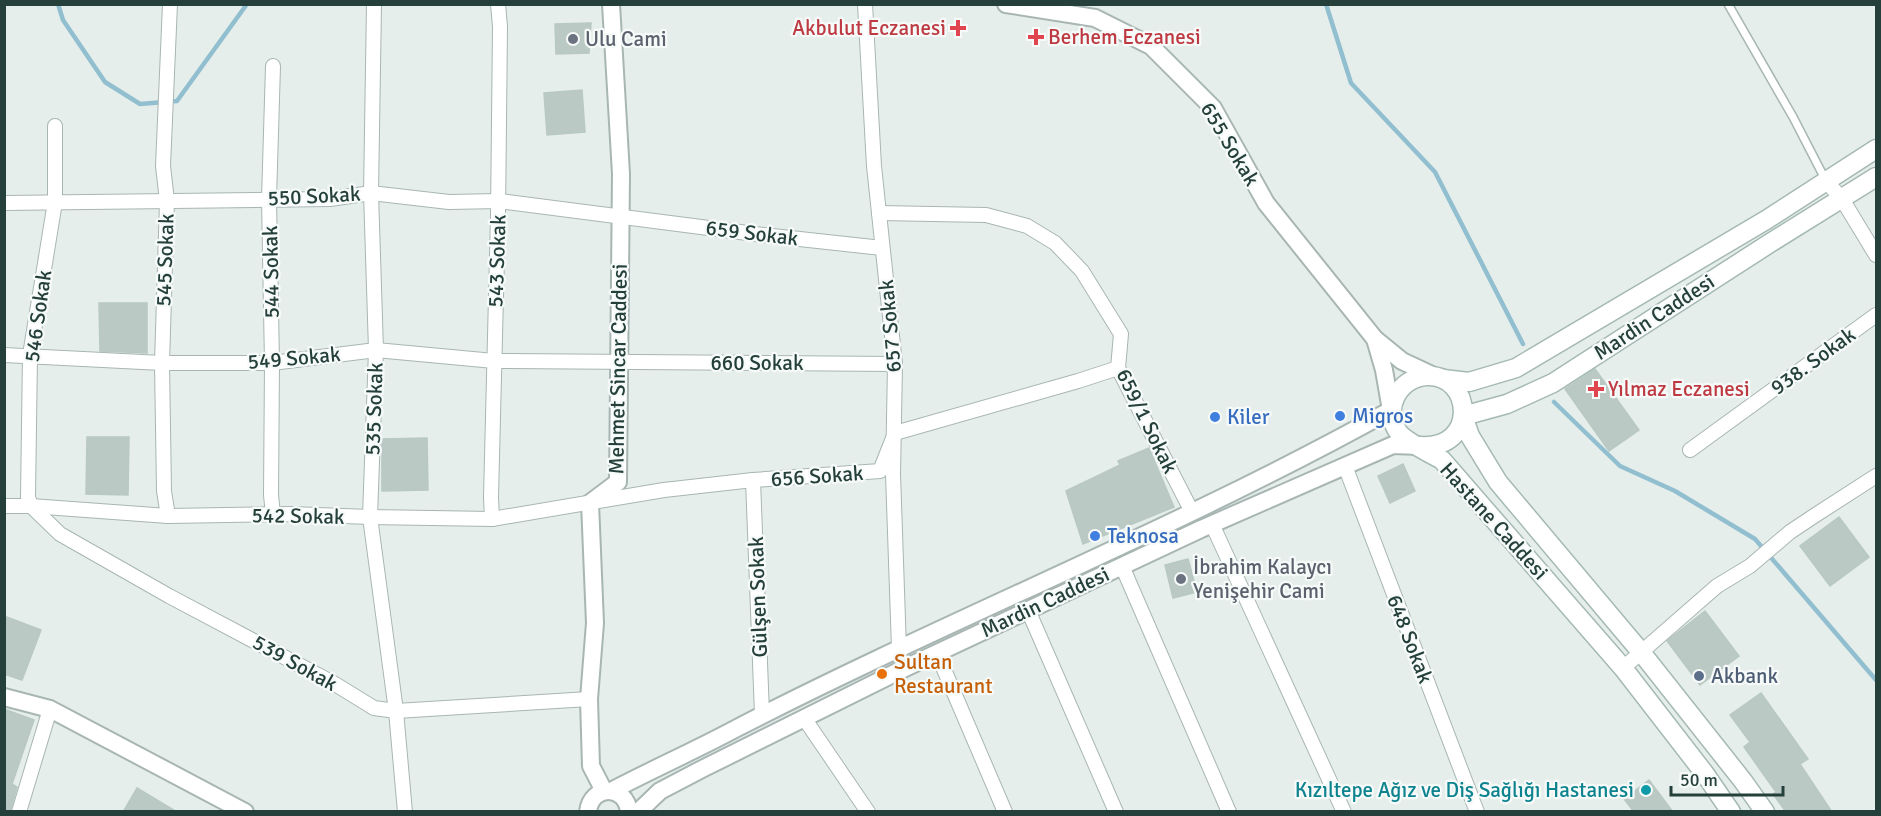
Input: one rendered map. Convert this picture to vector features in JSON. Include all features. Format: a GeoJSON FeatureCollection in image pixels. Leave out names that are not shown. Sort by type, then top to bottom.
{"type":"FeatureCollection","features":[{"type":"Feature","properties":{"kind":"main road","name":"Mardin Caddesi"},"geometry":{"type":"LineString","coordinates":[[1391,410],[1400,388],[1420,376],[1469,382],[1516,368],[1766,220],[1876,149]]}},
{"type":"Feature","properties":{"kind":"main road","name":"Mardin Caddesi"},"geometry":{"type":"LineString","coordinates":[[1463,416],[1508,404],[1553,383],[1876,177]]}},
{"type":"Feature","properties":{"kind":"main road"},"geometry":{"type":"LineString","coordinates":[[1437,377],[1452,385],[1459,394],[1463,405],[1463,416]]}},
{"type":"Feature","properties":{"kind":"main road"},"geometry":{"type":"LineString","coordinates":[[1391,410],[1393,423],[1399,434],[1408,442],[1420,446]]}},
{"type":"Feature","properties":{"kind":"main road","name":"Hastane Caddesi"},"geometry":{"type":"LineString","coordinates":[[1420,446],[1432,447],[1444,443],[1460,427],[1463,416]]}},
{"type":"Feature","properties":{"kind":"main road","name":"Hastane Caddesi"},"geometry":{"type":"LineString","coordinates":[[1463,416],[1470,436],[1498,482],[1641,652],[1743,780],[1765,812]]}},
{"type":"Feature","properties":{"kind":"main road","name":"Hastane Caddesi"},"geometry":{"type":"LineString","coordinates":[[1420,446],[1442,460],[1623,668],[1705,774],[1731,812]]}},
{"type":"Feature","properties":{"kind":"main road"},"geometry":{"type":"LineString","coordinates":[[1705,774],[1724,759]]}},
{"type":"Feature","properties":{"kind":"street","name":"545 Sokak"},"geometry":{"type":"LineString","coordinates":[[168,516],[164,490],[162,363],[167,201],[163,166],[170,4]]}},
{"type":"Feature","properties":{"kind":"street","name":"535 Sokak"},"geometry":{"type":"LineString","coordinates":[[374,4],[371,193],[376,350],[369,517],[396,711],[405,812]]}},
{"type":"Feature","properties":{"kind":"street","name":"543 Sokak"},"geometry":{"type":"LineString","coordinates":[[492,519],[499,201],[500,27],[498,4]]}},
{"type":"Feature","properties":{"kind":"street","name":"Mehmet Sincar Caddesi"},"geometry":{"type":"LineString","coordinates":[[590,503],[618,482],[621,174],[610,4]]}},
{"type":"Feature","properties":{"kind":"street","name":"657 Sokak"},"geometry":{"type":"LineString","coordinates":[[865,4],[874,166],[895,364],[893,474],[899,649]]}},
{"type":"Feature","properties":{"kind":"street","name":"655 Sokak"},"geometry":{"type":"LineString","coordinates":[[1006,4],[1095,18],[1151,46],[1214,108],[1266,203],[1375,339],[1402,362],[1437,377]]}},
{"type":"Feature","properties":{"kind":"street","name":"544 Sokak"},"geometry":{"type":"LineString","coordinates":[[273,66],[269,200],[273,514]]}},
{"type":"Feature","properties":{"kind":"street","name":"546 Sokak"},"geometry":{"type":"LineString","coordinates":[[31,506],[28,497],[30,356],[55,202],[55,126]]}},
{"type":"Feature","properties":{"kind":"street"},"geometry":{"type":"LineString","coordinates":[[1826,181],[1842,199],[1876,255]]}},
{"type":"Feature","properties":{"kind":"street","name":"550 Sokak"},"geometry":{"type":"LineString","coordinates":[[4,203],[330,199],[371,193],[449,202],[499,201],[621,216]]}},
{"type":"Feature","properties":{"kind":"street","name":"659/1 Sokak"},"geometry":{"type":"LineString","coordinates":[[879,213],[986,215],[1027,226],[1055,243],[1082,271],[1121,334],[1118,368],[1192,512]]}},
{"type":"Feature","properties":{"kind":"street","name":"659 Sokak"},"geometry":{"type":"LineString","coordinates":[[621,216],[882,248]]}},
{"type":"Feature","properties":{"kind":"street","name":"938. Sokak"},"geometry":{"type":"LineString","coordinates":[[1690,450],[1876,315]]}},
{"type":"Feature","properties":{"kind":"street","name":"655 Sokak"},"geometry":{"type":"LineString","coordinates":[[1375,339],[1384,370],[1391,410]]}},
{"type":"Feature","properties":{"kind":"street","name":"549 Sokak"},"geometry":{"type":"LineString","coordinates":[[4,355],[162,363],[272,363],[376,350],[494,361],[619,362]]}},
{"type":"Feature","properties":{"kind":"street","name":"660 Sokak"},"geometry":{"type":"LineString","coordinates":[[619,362],[895,364]]}},
{"type":"Feature","properties":{"kind":"street"},"geometry":{"type":"LineString","coordinates":[[895,433],[1118,368]]}},
{"type":"Feature","properties":{"kind":"street","name":"Mardin Caddesi"},"geometry":{"type":"LineString","coordinates":[[584,810],[593,798],[762,714],[1192,512],[1345,436],[1391,410]]}},
{"type":"Feature","properties":{"kind":"street","name":"656 Sokak"},"geometry":{"type":"LineString","coordinates":[[590,503],[664,490],[753,480],[880,471],[895,433]]}},
{"type":"Feature","properties":{"kind":"street","name":"Mardin Caddesi"},"geometry":{"type":"LineString","coordinates":[[638,812],[660,791],[937,653],[1122,566],[1393,445],[1420,446]]}},
{"type":"Feature","properties":{"kind":"street","name":"648 Sokak"},"geometry":{"type":"LineString","coordinates":[[1345,466],[1477,812]]}},
{"type":"Feature","properties":{"kind":"street"},"geometry":{"type":"LineString","coordinates":[[1623,668],[1717,586],[1750,566],[1790,532],[1876,476]]}},
{"type":"Feature","properties":{"kind":"street","name":"Gülşen Sokak"},"geometry":{"type":"LineString","coordinates":[[753,480],[762,714]]}},
{"type":"Feature","properties":{"kind":"street"},"geometry":{"type":"LineString","coordinates":[[590,503],[595,623],[589,699],[591,766],[608,791],[623,797],[627,802],[629,812]]}},
{"type":"Feature","properties":{"kind":"street","name":"542 Sokak"},"geometry":{"type":"LineString","coordinates":[[4,506],[168,516],[273,514],[492,519],[590,503]]}},
{"type":"Feature","properties":{"kind":"street","name":"539 Sokak"},"geometry":{"type":"LineString","coordinates":[[31,506],[60,534],[335,684],[374,708],[396,711],[589,699]]}},
{"type":"Feature","properties":{"kind":"street"},"geometry":{"type":"LineString","coordinates":[[1212,524],[1344,812]]}},
{"type":"Feature","properties":{"kind":"street"},"geometry":{"type":"LineString","coordinates":[[1122,566],[1229,812]]}},
{"type":"Feature","properties":{"kind":"street"},"geometry":{"type":"LineString","coordinates":[[1028,610],[1116,812]]}},
{"type":"Feature","properties":{"kind":"street"},"geometry":{"type":"LineString","coordinates":[[937,653],[1005,812]]}},
{"type":"Feature","properties":{"kind":"street"},"geometry":{"type":"LineString","coordinates":[[4,697],[50,709],[245,812]]}},
{"type":"Feature","properties":{"kind":"street"},"geometry":{"type":"LineString","coordinates":[[19,812],[50,709]]}},
{"type":"Feature","properties":{"kind":"street"},"geometry":{"type":"LineString","coordinates":[[804,718],[867,812]]}},
{"type":"Feature","properties":{"kind":"lane"},"geometry":{"type":"LineString","coordinates":[[1728,4],[1793,117],[1826,181]]}},
{"type":"Feature","properties":{"kind":"building","name":"Ulu Cami"},"geometry":{"type":"Polygon","coordinates":[[[591,23],[589,53],[556,54],[555,24],[591,23]]]}},
{"type":"Feature","properties":{"kind":"building"},"geometry":{"type":"Polygon","coordinates":[[[582,90],[585,132],[547,135],[544,93],[582,90]]]}},
{"type":"Feature","properties":{"kind":"building"},"geometry":{"type":"Polygon","coordinates":[[[99,303],[147,303],[147,353],[100,351],[99,303]]]}},
{"type":"Feature","properties":{"kind":"building"},"geometry":{"type":"Polygon","coordinates":[[[1595,369],[1639,430],[1609,451],[1565,389],[1595,369]]]}},
{"type":"Feature","properties":{"kind":"building"},"geometry":{"type":"Polygon","coordinates":[[[87,437],[129,437],[128,495],[86,494],[87,437]]]}},
{"type":"Feature","properties":{"kind":"building"},"geometry":{"type":"Polygon","coordinates":[[[427,438],[428,490],[382,491],[382,439],[427,438]]]}},
{"type":"Feature","properties":{"kind":"building"},"geometry":{"type":"Polygon","coordinates":[[[1149,448],[1174,507],[1083,544],[1066,491],[1120,465],[1118,461],[1149,448]]]}},
{"type":"Feature","properties":{"kind":"building"},"geometry":{"type":"Polygon","coordinates":[[[1403,464],[1415,491],[1390,503],[1378,476],[1403,464]]]}},
{"type":"Feature","properties":{"kind":"building"},"geometry":{"type":"Polygon","coordinates":[[[1839,517],[1869,557],[1830,586],[1800,546],[1839,517]]]}},
{"type":"Feature","properties":{"kind":"building","name":"İbrahim Kalaycı Yenişehir Cami"},"geometry":{"type":"Polygon","coordinates":[[[1188,559],[1197,592],[1173,598],[1165,565],[1188,559]]]}},
{"type":"Feature","properties":{"kind":"building"},"geometry":{"type":"Polygon","coordinates":[[[1705,611],[1739,656],[1700,685],[1667,641],[1705,611]]]}},
{"type":"Feature","properties":{"kind":"building"},"geometry":{"type":"Polygon","coordinates":[[[4,616],[41,630],[22,680],[4,674],[4,616]]]}},
{"type":"Feature","properties":{"kind":"building"},"geometry":{"type":"Polygon","coordinates":[[[1761,693],[1808,759],[1800,764],[1832,812],[1786,812],[1773,794],[1776,792],[1744,747],[1750,742],[1730,715],[1761,693]]]}},
{"type":"Feature","properties":{"kind":"building"},"geometry":{"type":"Polygon","coordinates":[[[4,709],[34,720],[12,784],[17,787],[10,812],[4,812],[4,709]]]}},
{"type":"Feature","properties":{"kind":"building","name":"Kızıltepe Ağız ve Diş Sağlığı Hastanesi"},"geometry":{"type":"Polygon","coordinates":[[[1649,780],[1673,812],[1634,812],[1624,799],[1649,780]]]}},
{"type":"Feature","properties":{"kind":"building"},"geometry":{"type":"Polygon","coordinates":[[[137,788],[177,812],[123,812],[137,788]]]}},
{"type":"Feature","properties":{"kind":"waterway"},"geometry":{"type":"LineString","coordinates":[[58,4],[63,20],[105,82],[140,104],[177,101],[247,4]]}},
{"type":"Feature","properties":{"kind":"waterway"},"geometry":{"type":"LineString","coordinates":[[1326,4],[1351,83],[1435,172],[1523,344]]}},
{"type":"Feature","properties":{"kind":"waterway"},"geometry":{"type":"LineString","coordinates":[[1554,402],[1620,466],[1675,491],[1755,539],[1876,680]]}},
{"type":"Feature","properties":{"kind":"place","name":"Akbulut Eczanesi"},"geometry":{"type":"Point","coordinates":[958,28]}},
{"type":"Feature","properties":{"kind":"place","name":"Berhem Eczanesi"},"geometry":{"type":"Point","coordinates":[1036,37]}},
{"type":"Feature","properties":{"kind":"place","name":"Ulu Cami"},"geometry":{"type":"Point","coordinates":[573,39]}},
{"type":"Feature","properties":{"kind":"place","name":"Yılmaz Eczanesi"},"geometry":{"type":"Point","coordinates":[1596,389]}},
{"type":"Feature","properties":{"kind":"place","name":"Migros"},"geometry":{"type":"Point","coordinates":[1340,416]}},
{"type":"Feature","properties":{"kind":"place","name":"Kiler"},"geometry":{"type":"Point","coordinates":[1215,417]}},
{"type":"Feature","properties":{"kind":"place","name":"Teknosa"},"geometry":{"type":"Point","coordinates":[1095,536]}},
{"type":"Feature","properties":{"kind":"place","name":"İbrahim Kalaycı Yenişehir Cami"},"geometry":{"type":"Point","coordinates":[1181,579]}},
{"type":"Feature","properties":{"kind":"place","name":"Sultan Restaurant"},"geometry":{"type":"Point","coordinates":[882,674]}},
{"type":"Feature","properties":{"kind":"place","name":"Akbank"},"geometry":{"type":"Point","coordinates":[1699,676]}},
{"type":"Feature","properties":{"kind":"place","name":"Kızıltepe Ağız ve Diş Sağlığı Hastanesi"},"geometry":{"type":"Point","coordinates":[1646,790]}}]}
